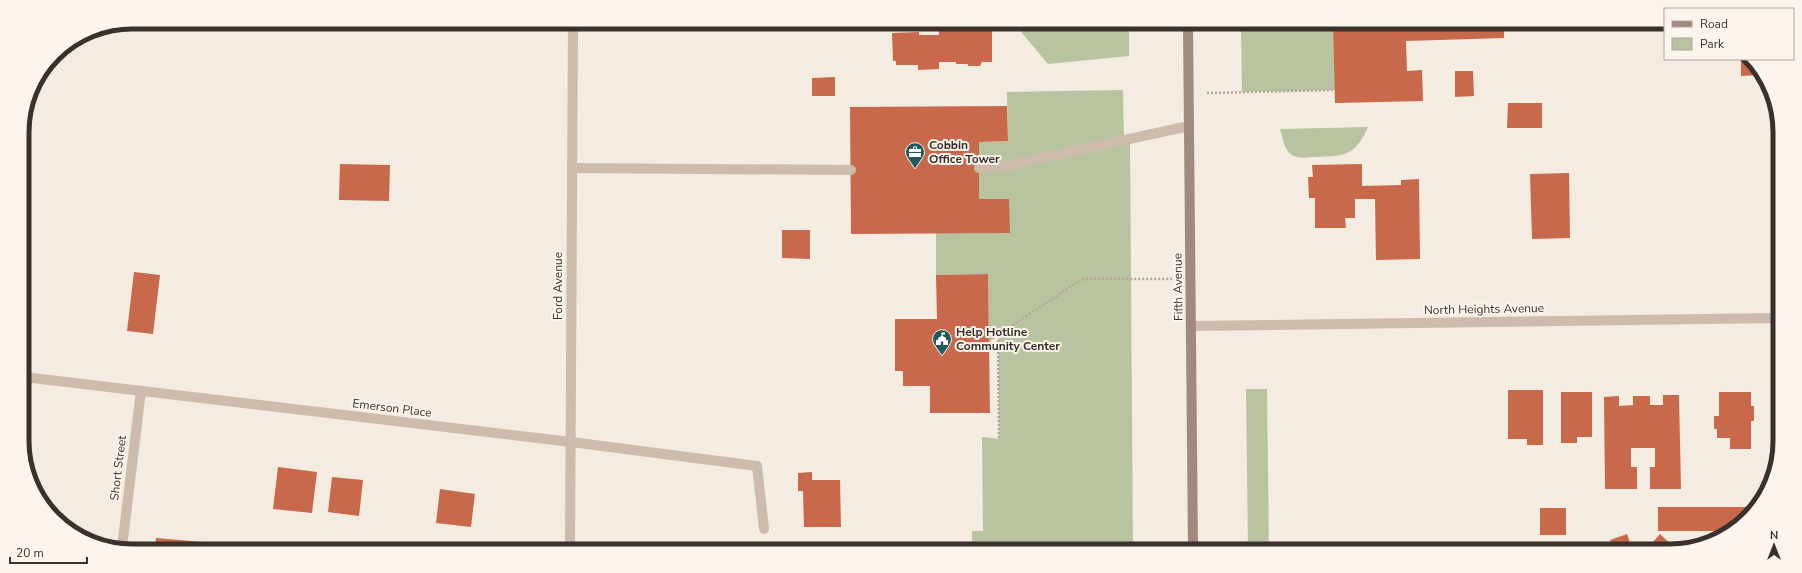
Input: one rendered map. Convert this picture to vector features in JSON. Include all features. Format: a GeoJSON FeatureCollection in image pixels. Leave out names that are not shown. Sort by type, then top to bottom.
{"type":"FeatureCollection","features":[{"type":"Feature","properties":{"kind":"street","name":"Ford Avenue"},"geometry":{"type":"LineString","coordinates":[[570,544],[573,29]]}},
{"type":"Feature","properties":{"kind":"street","name":"Fifth Avenue"},"geometry":{"type":"LineString","coordinates":[[1188,29],[1193,544]]}},
{"type":"Feature","properties":{"kind":"street"},"geometry":{"type":"LineString","coordinates":[[979,168],[1001,168],[1189,126]]}},
{"type":"Feature","properties":{"kind":"street"},"geometry":{"type":"LineString","coordinates":[[572,168],[851,170]]}},
{"type":"Feature","properties":{"kind":"street","name":"North Heights Avenue"},"geometry":{"type":"LineString","coordinates":[[1191,326],[1773,318]]}},
{"type":"Feature","properties":{"kind":"street","name":"Emerson Place"},"geometry":{"type":"LineString","coordinates":[[29,378],[571,442],[757,466],[764,529]]}},
{"type":"Feature","properties":{"kind":"street","name":"Short Street"},"geometry":{"type":"LineString","coordinates":[[122,543],[141,391]]}},
{"type":"Feature","properties":{"kind":"path"},"geometry":{"type":"LineString","coordinates":[[1188,93],[1335,90]]}},
{"type":"Feature","properties":{"kind":"path"},"geometry":{"type":"LineString","coordinates":[[989,341],[1082,279],[1190,279]]}},
{"type":"Feature","properties":{"kind":"path"},"geometry":{"type":"LineString","coordinates":[[998,336],[1000,439]]}},
{"type":"Feature","properties":{"kind":"green space"},"geometry":{"type":"Polygon","coordinates":[[[1022,29],[1129,29],[1129,56],[1048,64],[1022,33],[1022,29]]]}},
{"type":"Feature","properties":{"kind":"green space"},"geometry":{"type":"Polygon","coordinates":[[[1241,29],[1333,29],[1335,90],[1242,92],[1241,29]]]}},
{"type":"Feature","properties":{"kind":"green space"},"geometry":{"type":"Polygon","coordinates":[[[1123,90],[1124,141],[1130,139],[1133,544],[972,544],[972,531],[983,531],[982,437],[999,439],[998,336],[989,341],[988,274],[936,275],[936,233],[1009,233],[1009,199],[979,199],[979,142],[1008,141],[1007,92],[1123,90]]]}},
{"type":"Feature","properties":{"kind":"green space"},"geometry":{"type":"Polygon","coordinates":[[[1368,127],[1358,144],[1353,149],[1342,155],[1305,158],[1296,157],[1288,151],[1284,144],[1280,129],[1368,127]]]}},
{"type":"Feature","properties":{"kind":"green space"},"geometry":{"type":"Polygon","coordinates":[[[1246,389],[1267,389],[1269,544],[1248,544],[1246,389]]]}},
{"type":"Feature","properties":{"kind":"building"},"geometry":{"type":"Polygon","coordinates":[[[939,29],[992,29],[992,62],[982,62],[980,66],[968,66],[968,64],[956,64],[956,62],[939,62],[939,69],[918,70],[918,65],[896,65],[896,61],[893,61],[892,33],[919,32],[919,35],[939,35],[939,29]]]}},
{"type":"Feature","properties":{"kind":"building"},"geometry":{"type":"Polygon","coordinates":[[[1333,29],[1504,29],[1504,38],[1406,41],[1407,71],[1422,70],[1423,101],[1335,103],[1333,29]]]}},
{"type":"Feature","properties":{"kind":"building"},"geometry":{"type":"Polygon","coordinates":[[[1741,60],[1744,60],[1756,75],[1741,76],[1741,60]]]}},
{"type":"Feature","properties":{"kind":"building"},"geometry":{"type":"Polygon","coordinates":[[[1455,71],[1473,71],[1474,96],[1455,97],[1455,71]]]}},
{"type":"Feature","properties":{"kind":"building"},"geometry":{"type":"Polygon","coordinates":[[[835,77],[835,96],[812,96],[812,78],[835,77]]]}},
{"type":"Feature","properties":{"kind":"building"},"geometry":{"type":"Polygon","coordinates":[[[1508,103],[1542,103],[1542,128],[1507,128],[1508,103]]]}},
{"type":"Feature","properties":{"kind":"building","name":"Cobbin Office Tower"},"geometry":{"type":"Polygon","coordinates":[[[1007,106],[1008,141],[979,142],[979,199],[1009,199],[1010,233],[851,234],[850,107],[1007,106]]]}},
{"type":"Feature","properties":{"kind":"building"},"geometry":{"type":"Polygon","coordinates":[[[340,164],[390,165],[389,201],[339,200],[340,164]]]}},
{"type":"Feature","properties":{"kind":"building"},"geometry":{"type":"Polygon","coordinates":[[[1362,164],[1362,186],[1401,185],[1401,180],[1419,179],[1420,259],[1376,260],[1375,199],[1355,199],[1355,218],[1345,218],[1346,228],[1315,228],[1315,198],[1309,198],[1308,177],[1313,177],[1312,165],[1362,164]]]}},
{"type":"Feature","properties":{"kind":"building"},"geometry":{"type":"Polygon","coordinates":[[[1569,173],[1570,238],[1532,239],[1530,174],[1569,173]]]}},
{"type":"Feature","properties":{"kind":"building"},"geometry":{"type":"Polygon","coordinates":[[[782,230],[810,230],[810,259],[782,258],[782,230]]]}},
{"type":"Feature","properties":{"kind":"building"},"geometry":{"type":"Polygon","coordinates":[[[134,272],[160,275],[153,334],[127,331],[134,272]]]}},
{"type":"Feature","properties":{"kind":"building","name":"Help Hotline Community Center"},"geometry":{"type":"Polygon","coordinates":[[[988,274],[990,413],[930,413],[930,386],[903,386],[903,371],[895,371],[895,319],[937,319],[936,275],[988,274]]]}},
{"type":"Feature","properties":{"kind":"building"},"geometry":{"type":"Polygon","coordinates":[[[1508,390],[1543,390],[1543,445],[1527,445],[1527,439],[1508,439],[1508,390]]]}},
{"type":"Feature","properties":{"kind":"building"},"geometry":{"type":"Polygon","coordinates":[[[1561,392],[1592,392],[1592,437],[1577,437],[1577,443],[1561,443],[1561,392]]]}},
{"type":"Feature","properties":{"kind":"building"},"geometry":{"type":"Polygon","coordinates":[[[1719,392],[1751,392],[1751,406],[1754,406],[1754,421],[1751,421],[1751,449],[1730,449],[1730,438],[1717,438],[1717,429],[1714,429],[1714,416],[1719,416],[1719,392]]]}},
{"type":"Feature","properties":{"kind":"building"},"geometry":{"type":"Polygon","coordinates":[[[1663,395],[1679,395],[1681,489],[1650,489],[1650,467],[1655,467],[1655,448],[1631,448],[1631,467],[1637,467],[1637,489],[1605,489],[1604,397],[1619,396],[1619,406],[1633,405],[1633,396],[1650,396],[1650,405],[1663,405],[1663,395]]]}},
{"type":"Feature","properties":{"kind":"building"},"geometry":{"type":"Polygon","coordinates":[[[278,467],[317,472],[312,513],[273,509],[278,467]]]}},
{"type":"Feature","properties":{"kind":"building"},"geometry":{"type":"Polygon","coordinates":[[[812,472],[812,480],[840,480],[841,527],[804,527],[803,491],[798,491],[798,473],[812,472]]]}},
{"type":"Feature","properties":{"kind":"building"},"geometry":{"type":"Polygon","coordinates":[[[332,477],[363,480],[359,516],[328,512],[332,477]]]}},
{"type":"Feature","properties":{"kind":"building"},"geometry":{"type":"Polygon","coordinates":[[[440,489],[475,494],[471,527],[436,523],[440,489]]]}},
{"type":"Feature","properties":{"kind":"building"},"geometry":{"type":"Polygon","coordinates":[[[1658,507],[1749,507],[1743,514],[1720,531],[1658,531],[1658,507]]]}},
{"type":"Feature","properties":{"kind":"building"},"geometry":{"type":"Polygon","coordinates":[[[1540,508],[1566,508],[1566,535],[1540,535],[1540,508]]]}},
{"type":"Feature","properties":{"kind":"building"},"geometry":{"type":"Polygon","coordinates":[[[1627,534],[1631,544],[1611,544],[1610,540],[1627,534]]]}},
{"type":"Feature","properties":{"kind":"building"},"geometry":{"type":"Polygon","coordinates":[[[1660,534],[1671,544],[1651,544],[1660,534]]]}},
{"type":"Feature","properties":{"kind":"building"},"geometry":{"type":"Polygon","coordinates":[[[156,538],[203,542],[203,544],[155,544],[156,538]]]}},
{"type":"Feature","properties":{"kind":"place","name":"Cobbin Office Tower"},"geometry":{"type":"Point","coordinates":[915,169]}},
{"type":"Feature","properties":{"kind":"place","name":"Help Hotline Community Center"},"geometry":{"type":"Point","coordinates":[942,356]}}]}
